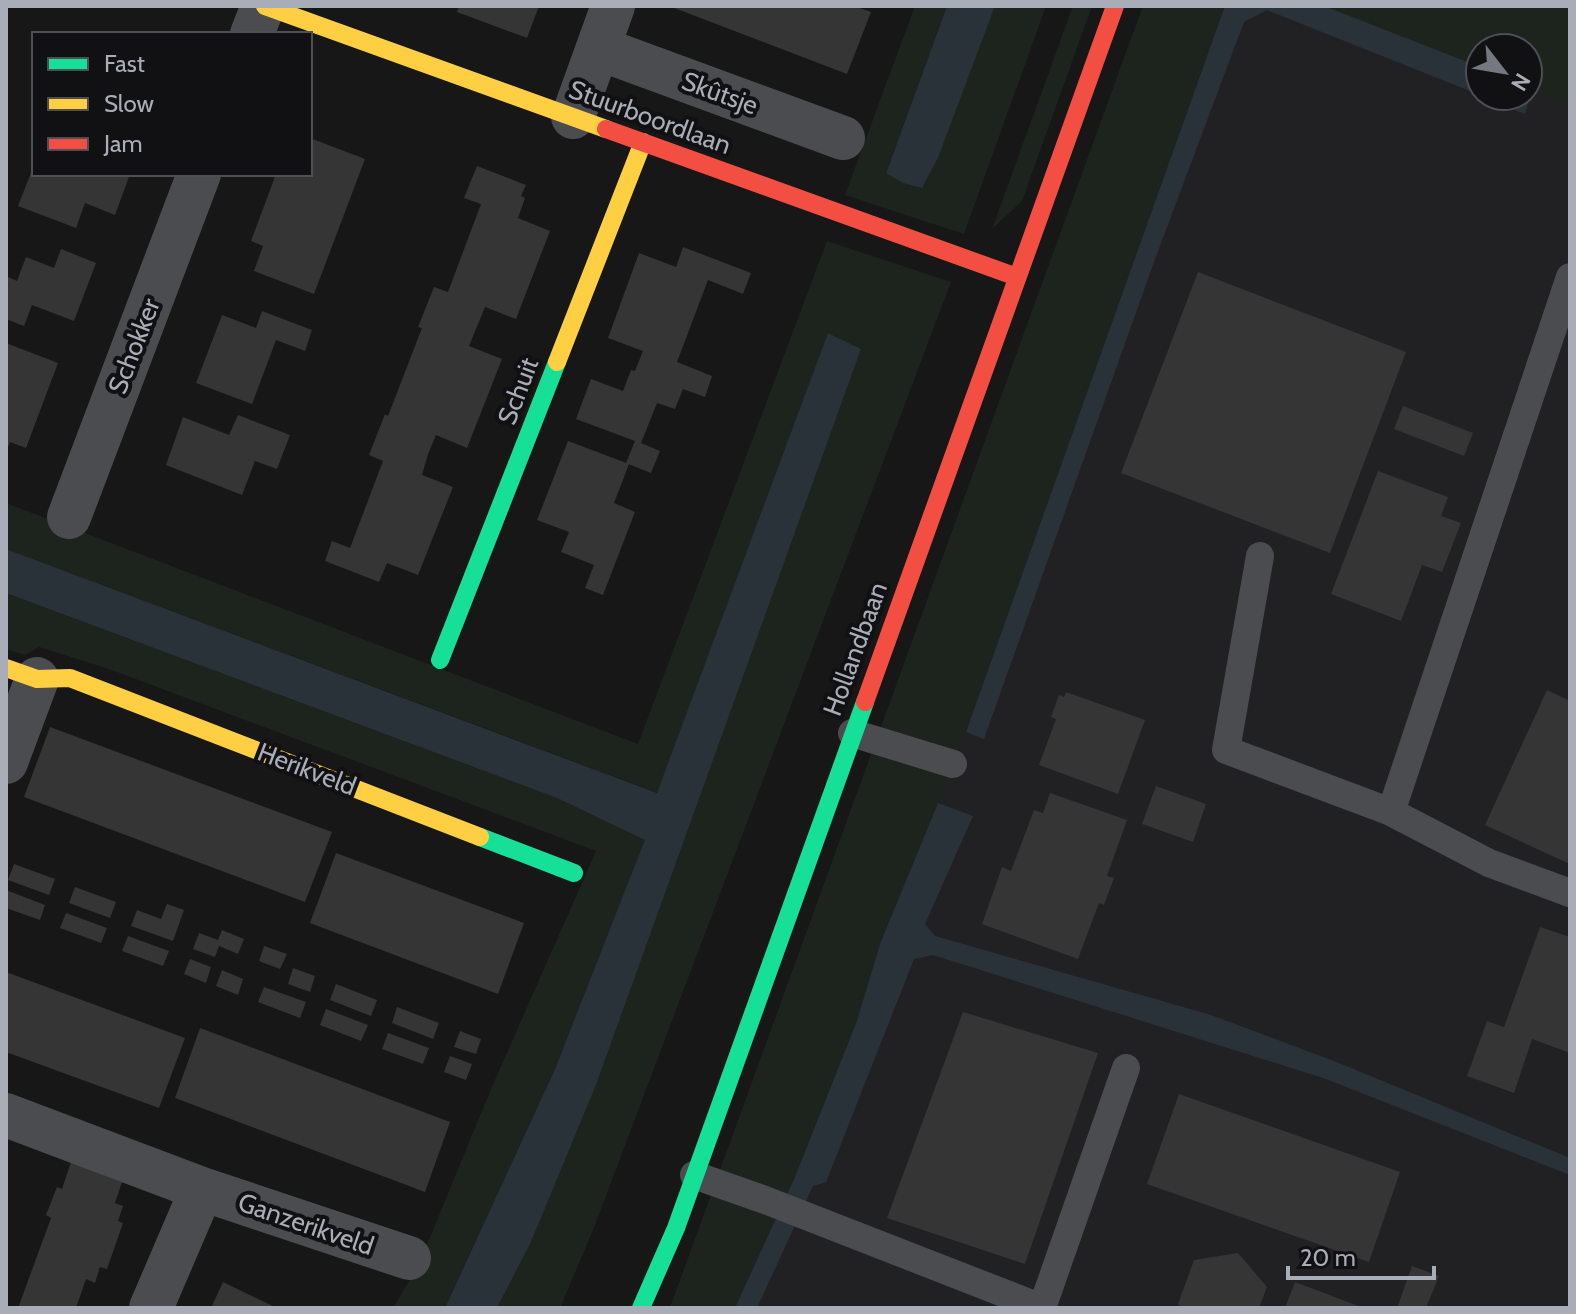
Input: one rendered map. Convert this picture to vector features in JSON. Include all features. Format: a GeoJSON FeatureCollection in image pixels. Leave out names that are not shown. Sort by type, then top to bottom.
{"type":"FeatureCollection","features":[{"type":"Feature","properties":{"kind":"street"},"geometry":{"type":"LineString","coordinates":[[573,117],[613,6]]}},
{"type":"Feature","properties":{"kind":"street","name":"Hollandbaan"},"geometry":{"type":"LineString","coordinates":[[641,1308],[676,1228],[1115,6]]}},
{"type":"Feature","properties":{"kind":"street","name":"Stuurboordlaan"},"geometry":{"type":"LineString","coordinates":[[269,13],[573,117],[1017,277]]}},
{"type":"Feature","properties":{"kind":"street","name":"Skûtsje"},"geometry":{"type":"LineString","coordinates":[[598,48],[843,138]]}},
{"type":"Feature","properties":{"kind":"street","name":"Schuit"},"geometry":{"type":"LineString","coordinates":[[440,660],[643,142]]}},
{"type":"Feature","properties":{"kind":"street","name":"Schokker"},"geometry":{"type":"LineString","coordinates":[[69,517],[198,176]]}},
{"type":"Feature","properties":{"kind":"street","name":"Herikveld"},"geometry":{"type":"LineString","coordinates":[[6,762],[22,674],[70,678],[574,873]]}},
{"type":"Feature","properties":{"kind":"street","name":"Ganzerikveld"},"geometry":{"type":"LineString","coordinates":[[6,1115],[202,1189],[409,1258]]}},
{"type":"Feature","properties":{"kind":"street"},"geometry":{"type":"LineString","coordinates":[[151,1308],[202,1189]]}},
{"type":"Feature","properties":{"kind":"lane"},"geometry":{"type":"LineString","coordinates":[[1391,812],[1570,277]]}},
{"type":"Feature","properties":{"kind":"lane"},"geometry":{"type":"LineString","coordinates":[[1260,556],[1226,750],[1391,812],[1489,863],[1570,893]]}},
{"type":"Feature","properties":{"kind":"lane"},"geometry":{"type":"LineString","coordinates":[[852,733],[953,764]]}},
{"type":"Feature","properties":{"kind":"lane"},"geometry":{"type":"LineString","coordinates":[[694,1175],[1042,1308],[1126,1068]]}},
{"type":"Feature","properties":{"kind":"shaded area"},"geometry":{"type":"Polygon","coordinates":[[[915,6],[947,6],[886,172],[922,187],[938,158],[995,6],[1046,6],[964,234],[845,195],[915,6]]]}},
{"type":"Feature","properties":{"kind":"shaded area"},"geometry":{"type":"Polygon","coordinates":[[[947,6],[995,6],[938,158],[922,188],[903,183],[886,173],[947,6]]]}},
{"type":"Feature","properties":{"kind":"shaded area"},"geometry":{"type":"Polygon","coordinates":[[[1073,6],[1092,6],[1022,201],[992,229],[1073,6]]]}},
{"type":"Feature","properties":{"kind":"shaded area"},"geometry":{"type":"Polygon","coordinates":[[[1143,6],[1570,6],[1570,1308],[670,1308],[1143,6]]]}},
{"type":"Feature","properties":{"kind":"shaded area"},"geometry":{"type":"Polygon","coordinates":[[[1143,6],[1225,6],[966,732],[880,944],[857,1021],[795,1177],[735,1308],[670,1308],[1143,6]]]}},
{"type":"Feature","properties":{"kind":"shaded area"},"geometry":{"type":"Polygon","coordinates":[[[1225,6],[1324,6],[1464,61],[1464,89],[1267,10],[1244,22],[1154,262],[984,739],[966,732],[1225,6]]]}},
{"type":"Feature","properties":{"kind":"shaded area"},"geometry":{"type":"Polygon","coordinates":[[[1324,6],[1570,6],[1570,107],[1544,94],[1544,32],[1464,32],[1464,61],[1324,6]]]}},
{"type":"Feature","properties":{"kind":"shaded area"},"geometry":{"type":"Polygon","coordinates":[[[827,241],[951,282],[593,1230],[560,1308],[497,1308],[531,1242],[596,1085],[861,349],[828,333],[658,793],[6,549],[6,503],[638,744],[827,241]]]}},
{"type":"Feature","properties":{"kind":"shaded area"},"geometry":{"type":"Polygon","coordinates":[[[828,333],[861,349],[596,1085],[531,1242],[497,1308],[445,1308],[555,1069],[645,840],[557,798],[6,593],[6,549],[657,793],[828,333]]]}},
{"type":"Feature","properties":{"kind":"shaded area"},"geometry":{"type":"Polygon","coordinates":[[[6,593],[557,798],[646,840],[555,1069],[445,1308],[393,1308],[419,1264],[491,1089],[596,851],[109,669],[39,647],[25,655],[6,649],[6,593]]]}},
{"type":"Feature","properties":{"kind":"shaded area"},"geometry":{"type":"Polygon","coordinates":[[[938,803],[973,816],[925,924],[935,936],[1211,1015],[1334,1061],[1570,1158],[1570,1175],[1326,1079],[933,955],[914,959],[826,1182],[813,1186],[757,1308],[735,1308],[795,1177],[857,1021],[880,944],[938,803]]]}},
{"type":"Feature","properties":{"kind":"building"},"geometry":{"type":"Polygon","coordinates":[[[459,6],[539,6],[527,38],[457,12],[459,6]]]}},
{"type":"Feature","properties":{"kind":"building"},"geometry":{"type":"Polygon","coordinates":[[[669,6],[854,6],[871,12],[847,74],[669,6]]]}},
{"type":"Feature","properties":{"kind":"building"},"geometry":{"type":"Polygon","coordinates":[[[312,139],[365,159],[314,294],[254,271],[263,246],[251,241],[275,176],[312,176],[312,139]]]}},
{"type":"Feature","properties":{"kind":"building"},"geometry":{"type":"Polygon","coordinates":[[[477,166],[526,185],[518,218],[550,231],[516,319],[485,307],[469,346],[502,359],[467,448],[436,435],[428,454],[422,475],[453,487],[418,575],[387,563],[379,582],[325,561],[332,541],[350,548],[383,461],[369,455],[385,414],[388,416],[422,328],[418,327],[434,287],[448,292],[481,204],[464,198],[477,166]]]}},
{"type":"Feature","properties":{"kind":"building"},"geometry":{"type":"Polygon","coordinates":[[[32,170],[32,176],[129,176],[115,215],[85,203],[76,228],[18,206],[32,170]]]}},
{"type":"Feature","properties":{"kind":"building"},"geometry":{"type":"Polygon","coordinates":[[[683,247],[751,273],[743,294],[708,280],[677,362],[712,376],[705,397],[683,389],[675,409],[657,403],[641,443],[660,451],[651,473],[626,463],[635,441],[576,419],[591,379],[623,391],[643,351],[608,338],[639,253],[676,267],[683,247]]]}},
{"type":"Feature","properties":{"kind":"building"},"geometry":{"type":"Polygon","coordinates":[[[61,249],[96,263],[74,321],[32,305],[24,326],[6,319],[6,276],[17,281],[26,257],[54,268],[61,249]]]}},
{"type":"Feature","properties":{"kind":"building"},"geometry":{"type":"Polygon","coordinates":[[[1198,272],[1406,352],[1330,553],[1121,473],[1198,272]]]}},
{"type":"Feature","properties":{"kind":"building"},"geometry":{"type":"Polygon","coordinates":[[[262,311],[312,330],[305,351],[276,340],[252,404],[196,383],[222,315],[256,328],[262,311]]]}},
{"type":"Feature","properties":{"kind":"building"},"geometry":{"type":"Polygon","coordinates":[[[6,343],[58,363],[26,448],[10,442],[6,453],[6,343]]]}},
{"type":"Feature","properties":{"kind":"building"},"geometry":{"type":"Polygon","coordinates":[[[1403,406],[1473,433],[1464,456],[1394,429],[1403,406]]]}},
{"type":"Feature","properties":{"kind":"building"},"geometry":{"type":"Polygon","coordinates":[[[238,415],[290,435],[277,469],[255,461],[242,495],[166,465],[183,417],[229,435],[238,415]]]}},
{"type":"Feature","properties":{"kind":"building"},"geometry":{"type":"Polygon","coordinates":[[[568,441],[629,464],[614,503],[635,512],[603,595],[585,588],[594,565],[561,552],[569,532],[537,520],[568,441]]]}},
{"type":"Feature","properties":{"kind":"building"},"geometry":{"type":"Polygon","coordinates":[[[1378,471],[1448,497],[1441,516],[1461,523],[1442,572],[1422,565],[1401,621],[1331,594],[1378,471]]]}},
{"type":"Feature","properties":{"kind":"building"},"geometry":{"type":"Polygon","coordinates":[[[1547,690],[1570,701],[1570,864],[1485,825],[1547,690]]]}},
{"type":"Feature","properties":{"kind":"building"},"geometry":{"type":"Polygon","coordinates":[[[1066,692],[1145,720],[1118,794],[1039,765],[1056,719],[1051,717],[1059,695],[1064,697],[1066,692]]]}},
{"type":"Feature","properties":{"kind":"building"},"geometry":{"type":"Polygon","coordinates":[[[50,727],[332,832],[305,902],[24,797],[50,727]]]}},
{"type":"Feature","properties":{"kind":"building"},"geometry":{"type":"Polygon","coordinates":[[[1156,786],[1206,804],[1193,842],[1142,824],[1156,786]]]}},
{"type":"Feature","properties":{"kind":"building"},"geometry":{"type":"Polygon","coordinates":[[[1050,793],[1127,820],[1107,876],[1114,878],[1104,905],[1099,903],[1078,959],[982,924],[1002,867],[1011,871],[1034,810],[1043,813],[1050,793]]]}},
{"type":"Feature","properties":{"kind":"building"},"geometry":{"type":"Polygon","coordinates":[[[336,853],[524,923],[498,994],[310,923],[336,853]]]}},
{"type":"Feature","properties":{"kind":"building"},"geometry":{"type":"Polygon","coordinates":[[[14,864],[55,879],[49,895],[8,880],[14,864]]]}},
{"type":"Feature","properties":{"kind":"building"},"geometry":{"type":"Polygon","coordinates":[[[75,887],[116,902],[110,918],[69,903],[75,887]]]}},
{"type":"Feature","properties":{"kind":"building"},"geometry":{"type":"Polygon","coordinates":[[[6,890],[45,905],[40,920],[6,908],[6,890]]]}},
{"type":"Feature","properties":{"kind":"building"},"geometry":{"type":"Polygon","coordinates":[[[167,904],[184,910],[173,941],[131,926],[137,910],[161,919],[167,904]]]}},
{"type":"Feature","properties":{"kind":"building"},"geometry":{"type":"Polygon","coordinates":[[[66,913],[107,928],[101,943],[60,928],[66,913]]]}},
{"type":"Feature","properties":{"kind":"building"},"geometry":{"type":"Polygon","coordinates":[[[1540,927],[1570,937],[1570,1053],[1532,1039],[1514,1093],[1467,1076],[1487,1021],[1504,1027],[1540,927]]]}},
{"type":"Feature","properties":{"kind":"building"},"geometry":{"type":"Polygon","coordinates":[[[222,930],[244,939],[238,954],[219,946],[215,957],[193,949],[199,933],[218,940],[222,930]]]}},
{"type":"Feature","properties":{"kind":"building"},"geometry":{"type":"Polygon","coordinates":[[[128,936],[169,951],[163,966],[122,951],[128,936]]]}},
{"type":"Feature","properties":{"kind":"building"},"geometry":{"type":"Polygon","coordinates":[[[264,946],[287,954],[280,969],[259,961],[264,946]]]}},
{"type":"Feature","properties":{"kind":"building"},"geometry":{"type":"Polygon","coordinates":[[[190,959],[211,967],[206,983],[184,974],[190,959]]]}},
{"type":"Feature","properties":{"kind":"building"},"geometry":{"type":"Polygon","coordinates":[[[293,968],[315,976],[310,992],[288,984],[293,968]]]}},
{"type":"Feature","properties":{"kind":"building"},"geometry":{"type":"Polygon","coordinates":[[[222,970],[243,979],[238,995],[216,986],[222,970]]]}},
{"type":"Feature","properties":{"kind":"building"},"geometry":{"type":"Polygon","coordinates":[[[6,972],[185,1038],[159,1108],[6,1052],[6,972]]]}},
{"type":"Feature","properties":{"kind":"building"},"geometry":{"type":"Polygon","coordinates":[[[336,984],[377,1000],[371,1016],[330,1000],[336,984]]]}},
{"type":"Feature","properties":{"kind":"building"},"geometry":{"type":"Polygon","coordinates":[[[264,987],[306,1002],[300,1018],[258,1002],[264,987]]]}},
{"type":"Feature","properties":{"kind":"building"},"geometry":{"type":"Polygon","coordinates":[[[397,1007],[439,1023],[433,1039],[392,1023],[397,1007]]]}},
{"type":"Feature","properties":{"kind":"building"},"geometry":{"type":"Polygon","coordinates":[[[326,1009],[368,1025],[361,1041],[320,1025],[326,1009]]]}},
{"type":"Feature","properties":{"kind":"building"},"geometry":{"type":"Polygon","coordinates":[[[963,1012],[1098,1053],[1025,1264],[887,1218],[963,1012]]]}},
{"type":"Feature","properties":{"kind":"building"},"geometry":{"type":"Polygon","coordinates":[[[200,1028],[450,1122],[425,1192],[175,1098],[200,1028]]]}},
{"type":"Feature","properties":{"kind":"building"},"geometry":{"type":"Polygon","coordinates":[[[460,1031],[481,1039],[476,1054],[454,1047],[460,1031]]]}},
{"type":"Feature","properties":{"kind":"building"},"geometry":{"type":"Polygon","coordinates":[[[388,1033],[429,1048],[423,1064],[382,1049],[388,1033]]]}},
{"type":"Feature","properties":{"kind":"building"},"geometry":{"type":"Polygon","coordinates":[[[450,1056],[472,1064],[466,1080],[444,1072],[450,1056]]]}},
{"type":"Feature","properties":{"kind":"building"},"geometry":{"type":"Polygon","coordinates":[[[1179,1094],[1400,1172],[1369,1262],[1147,1184],[1179,1094]]]}},
{"type":"Feature","properties":{"kind":"building"},"geometry":{"type":"Polygon","coordinates":[[[71,1162],[122,1182],[115,1203],[123,1206],[118,1221],[123,1223],[107,1269],[100,1267],[95,1283],[86,1279],[76,1308],[18,1308],[51,1218],[46,1215],[57,1187],[62,1189],[71,1162]]]}},
{"type":"Feature","properties":{"kind":"building"},"geometry":{"type":"Polygon","coordinates":[[[1238,1253],[1267,1287],[1259,1308],[1182,1308],[1178,1304],[1194,1260],[1238,1253]]]}},
{"type":"Feature","properties":{"kind":"building"},"geometry":{"type":"Polygon","coordinates":[[[1412,1266],[1439,1276],[1426,1308],[1397,1308],[1412,1266]]]}},
{"type":"Feature","properties":{"kind":"building"},"geometry":{"type":"Polygon","coordinates":[[[223,1282],[277,1308],[211,1308],[223,1282]]]}},
{"type":"Feature","properties":{"kind":"building"},"geometry":{"type":"Polygon","coordinates":[[[1295,1282],[1364,1308],[1285,1308],[1295,1282]]]}},
{"type":"Feature","properties":{"kind":"traffic: fast"},"geometry":{"type":"LineString","coordinates":[[440,660],[557,362]]}},
{"type":"Feature","properties":{"kind":"traffic: fast"},"geometry":{"type":"LineString","coordinates":[[641,1308],[676,1228],[865,702]]}},
{"type":"Feature","properties":{"kind":"traffic: fast"},"geometry":{"type":"LineString","coordinates":[[480,837],[574,873]]}},
{"type":"Feature","properties":{"kind":"traffic: slow"},"geometry":{"type":"LineString","coordinates":[[265,6],[606,129]]}},
{"type":"Feature","properties":{"kind":"traffic: slow"},"geometry":{"type":"LineString","coordinates":[[557,362],[643,142]]}},
{"type":"Feature","properties":{"kind":"traffic: slow"},"geometry":{"type":"LineString","coordinates":[[6,668],[37,679],[70,678],[480,837]]}},
{"type":"Feature","properties":{"kind":"traffic: jam"},"geometry":{"type":"LineString","coordinates":[[865,702],[1115,6]]}},
{"type":"Feature","properties":{"kind":"traffic: jam"},"geometry":{"type":"LineString","coordinates":[[606,129],[1017,277]]}}]}
